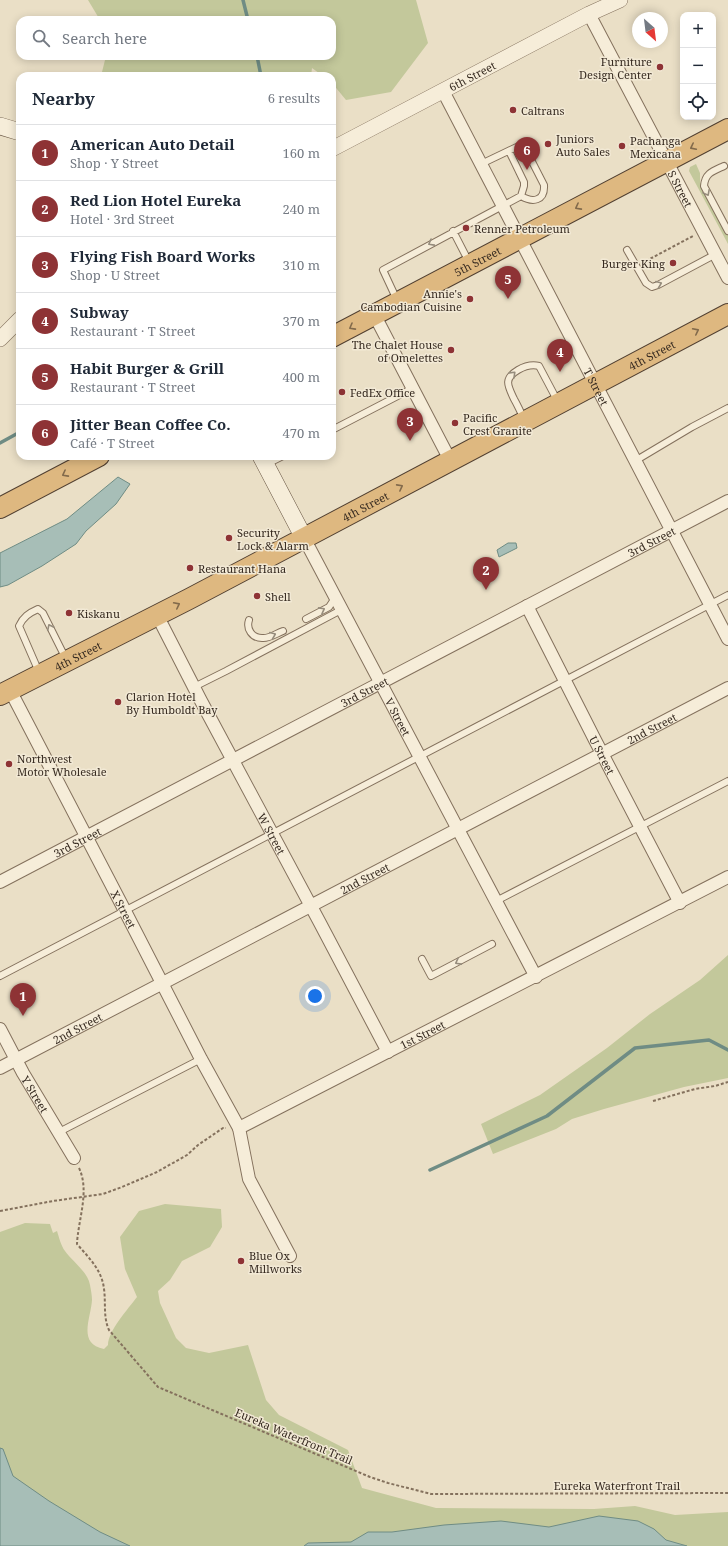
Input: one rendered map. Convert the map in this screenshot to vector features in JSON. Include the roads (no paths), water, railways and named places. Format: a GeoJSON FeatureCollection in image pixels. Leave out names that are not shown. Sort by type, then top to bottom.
{"type":"FeatureCollection","features":[{"type":"Feature","properties":{"kind":"highway","name":"5th Street"},"geometry":{"type":"LineString","coordinates":[[336,335],[728,129]]}},
{"type":"Feature","properties":{"kind":"highway","name":"4th Street"},"geometry":{"type":"LineString","coordinates":[[5,693],[68,662],[728,314]]}},
{"type":"Feature","properties":{"kind":"highway"},"geometry":{"type":"LineString","coordinates":[[0,508],[92,460]]}},
{"type":"Feature","properties":{"kind":"main road"},"geometry":{"type":"LineString","coordinates":[[0,126],[16,131]]}},
{"type":"Feature","properties":{"kind":"main road","name":"V Street"},"geometry":{"type":"LineString","coordinates":[[263,460],[304,538]]}},
{"type":"Feature","properties":{"kind":"street","name":"6th Street"},"geometry":{"type":"LineString","coordinates":[[336,146],[616,1]]}},
{"type":"Feature","properties":{"kind":"street","name":"S Street"},"geometry":{"type":"LineString","coordinates":[[589,14],[728,278]]}},
{"type":"Feature","properties":{"kind":"street","name":"T Street"},"geometry":{"type":"LineString","coordinates":[[442,91],[482,164],[635,461],[673,530],[728,639]]}},
{"type":"Feature","properties":{"kind":"street"},"geometry":{"type":"LineString","coordinates":[[374,314],[450,460]]}},
{"type":"Feature","properties":{"kind":"street"},"geometry":{"type":"LineString","coordinates":[[0,339],[16,323]]}},
{"type":"Feature","properties":{"kind":"street","name":"3rd Street"},"geometry":{"type":"LineString","coordinates":[[0,882],[728,501]]}},
{"type":"Feature","properties":{"kind":"street","name":"V Street"},"geometry":{"type":"LineString","coordinates":[[304,538],[536,977]]}},
{"type":"Feature","properties":{"kind":"street","name":"U Street"},"geometry":{"type":"LineString","coordinates":[[527,606],[602,754],[680,902]]}},
{"type":"Feature","properties":{"kind":"street","name":"W Street"},"geometry":{"type":"LineString","coordinates":[[157,615],[388,1052]]}},
{"type":"Feature","properties":{"kind":"street","name":"2nd Street"},"geometry":{"type":"LineString","coordinates":[[0,1068],[728,688]]}},
{"type":"Feature","properties":{"kind":"street","name":"X Street"},"geometry":{"type":"LineString","coordinates":[[5,693],[86,838],[201,1059],[239,1128]]}},
{"type":"Feature","properties":{"kind":"street","name":"1st Street"},"geometry":{"type":"LineString","coordinates":[[239,1128],[536,977],[728,877]]}},
{"type":"Feature","properties":{"kind":"street","name":"Y Street"},"geometry":{"type":"LineString","coordinates":[[0,1029],[16,1060],[74,1158]]}},
{"type":"Feature","properties":{"kind":"street"},"geometry":{"type":"LineString","coordinates":[[239,1128],[249,1179],[290,1256]]}},
{"type":"Feature","properties":{"kind":"lane"},"geometry":{"type":"LineString","coordinates":[[482,164],[523,144],[544,185],[543,195],[539,199],[527,199],[521,196]]}},
{"type":"Feature","properties":{"kind":"lane"},"geometry":{"type":"LineString","coordinates":[[398,302],[383,270],[453,231],[521,196],[524,182],[509,151]]}},
{"type":"Feature","properties":{"kind":"lane"},"geometry":{"type":"LineString","coordinates":[[724,166],[710,172],[704,181],[704,186],[728,231]]}},
{"type":"Feature","properties":{"kind":"lane"},"geometry":{"type":"LineString","coordinates":[[453,231],[471,264]]}},
{"type":"Feature","properties":{"kind":"lane"},"geometry":{"type":"LineString","coordinates":[[627,250],[646,283],[652,287],[716,254]]}},
{"type":"Feature","properties":{"kind":"lane"},"geometry":{"type":"LineString","coordinates":[[525,421],[508,386],[511,374],[519,369],[533,365],[539,366],[559,403]]}},
{"type":"Feature","properties":{"kind":"lane"},"geometry":{"type":"LineString","coordinates":[[336,428],[413,388]]}},
{"type":"Feature","properties":{"kind":"lane"},"geometry":{"type":"LineString","coordinates":[[635,461],[692,427],[728,408]]}},
{"type":"Feature","properties":{"kind":"lane"},"geometry":{"type":"LineString","coordinates":[[0,976],[728,595]]}},
{"type":"Feature","properties":{"kind":"lane"},"geometry":{"type":"LineString","coordinates":[[306,619],[329,607],[335,598]]}},
{"type":"Feature","properties":{"kind":"lane"},"geometry":{"type":"LineString","coordinates":[[40,675],[18,626],[24,617],[31,612],[38,609],[44,612],[68,662]]}},
{"type":"Feature","properties":{"kind":"lane"},"geometry":{"type":"LineString","coordinates":[[194,687],[341,610]]}},
{"type":"Feature","properties":{"kind":"lane"},"geometry":{"type":"LineString","coordinates":[[249,620],[248,624],[250,632],[256,637],[267,638],[283,631]]}},
{"type":"Feature","properties":{"kind":"lane"},"geometry":{"type":"LineString","coordinates":[[496,901],[728,781]]}},
{"type":"Feature","properties":{"kind":"lane"},"geometry":{"type":"LineString","coordinates":[[422,959],[431,976],[492,944]]}},
{"type":"Feature","properties":{"kind":"lane"},"geometry":{"type":"LineString","coordinates":[[59,1132],[201,1059]]}},
{"type":"Feature","properties":{"kind":"water"},"geometry":{"type":"Polygon","coordinates":[[[118,477],[130,484],[116,504],[86,531],[76,544],[42,566],[8,585],[0,587],[0,553],[67,519],[118,477]]]}},
{"type":"Feature","properties":{"kind":"water"},"geometry":{"type":"Polygon","coordinates":[[[508,543],[516,543],[517,548],[499,557],[497,550],[508,543]]]}},
{"type":"Feature","properties":{"kind":"water"},"geometry":{"type":"Polygon","coordinates":[[[0,1448],[3,1449],[13,1476],[49,1501],[100,1532],[130,1546],[0,1546],[0,1448]]]}},
{"type":"Feature","properties":{"kind":"water"},"geometry":{"type":"Polygon","coordinates":[[[599,1516],[638,1521],[654,1529],[666,1540],[687,1546],[304,1546],[308,1543],[351,1542],[368,1532],[392,1532],[444,1525],[501,1521],[549,1527],[599,1516]]]}},
{"type":"Feature","properties":{"kind":"waterway"},"geometry":{"type":"LineString","coordinates":[[243,0],[247,16]]}},
{"type":"Feature","properties":{"kind":"waterway"},"geometry":{"type":"LineString","coordinates":[[258,60],[260,72]]}},
{"type":"Feature","properties":{"kind":"waterway"},"geometry":{"type":"LineString","coordinates":[[0,443],[16,434]]}},
{"type":"Feature","properties":{"kind":"waterway"},"geometry":{"type":"LineString","coordinates":[[430,1170],[547,1116],[635,1048],[709,1040],[728,1050]]}},
{"type":"Feature","properties":{"kind":"place","name":"Furniture Design Center"},"geometry":{"type":"Point","coordinates":[660,67]}},
{"type":"Feature","properties":{"kind":"place","name":"Caltrans"},"geometry":{"type":"Point","coordinates":[513,110]}},
{"type":"Feature","properties":{"kind":"place","name":"Juniors Auto Sales"},"geometry":{"type":"Point","coordinates":[548,144]}},
{"type":"Feature","properties":{"kind":"place","name":"Pachanga Mexicana"},"geometry":{"type":"Point","coordinates":[622,146]}},
{"type":"Feature","properties":{"kind":"place","name":"Jitter Bean Coffee Co."},"geometry":{"type":"Point","coordinates":[527,170]}},
{"type":"Feature","properties":{"kind":"place","name":"Renner Petroleum"},"geometry":{"type":"Point","coordinates":[466,228]}},
{"type":"Feature","properties":{"kind":"place","name":"Burger King"},"geometry":{"type":"Point","coordinates":[673,263]}},
{"type":"Feature","properties":{"kind":"place","name":"Annie's Cambodian Cuisine"},"geometry":{"type":"Point","coordinates":[470,299]}},
{"type":"Feature","properties":{"kind":"place","name":"Habit Burger & Grill"},"geometry":{"type":"Point","coordinates":[508,299]}},
{"type":"Feature","properties":{"kind":"place","name":"The Chalet House of Omelettes"},"geometry":{"type":"Point","coordinates":[451,350]}},
{"type":"Feature","properties":{"kind":"place","name":"Subway"},"geometry":{"type":"Point","coordinates":[560,372]}},
{"type":"Feature","properties":{"kind":"place","name":"FedEx Office"},"geometry":{"type":"Point","coordinates":[342,392]}},
{"type":"Feature","properties":{"kind":"place","name":"Pacific Crest Granite"},"geometry":{"type":"Point","coordinates":[455,423]}},
{"type":"Feature","properties":{"kind":"place","name":"Flying Fish Board Works"},"geometry":{"type":"Point","coordinates":[410,441]}},
{"type":"Feature","properties":{"kind":"place","name":"Security Lock & Alarm"},"geometry":{"type":"Point","coordinates":[229,538]}},
{"type":"Feature","properties":{"kind":"place","name":"Restaurant Hana"},"geometry":{"type":"Point","coordinates":[190,568]}},
{"type":"Feature","properties":{"kind":"place","name":"Red Lion Hotel Eureka"},"geometry":{"type":"Point","coordinates":[486,590]}},
{"type":"Feature","properties":{"kind":"place","name":"Shell"},"geometry":{"type":"Point","coordinates":[257,596]}},
{"type":"Feature","properties":{"kind":"place","name":"Kiskanu"},"geometry":{"type":"Point","coordinates":[69,613]}},
{"type":"Feature","properties":{"kind":"place","name":"Clarion Hotel By Humboldt Bay"},"geometry":{"type":"Point","coordinates":[118,702]}},
{"type":"Feature","properties":{"kind":"place","name":"Northwest Motor Wholesale"},"geometry":{"type":"Point","coordinates":[9,764]}},
{"type":"Feature","properties":{"kind":"place","name":"American Auto Detail"},"geometry":{"type":"Point","coordinates":[23,1016]}},
{"type":"Feature","properties":{"kind":"place","name":"Blue Ox Millworks"},"geometry":{"type":"Point","coordinates":[241,1261]}}]}
